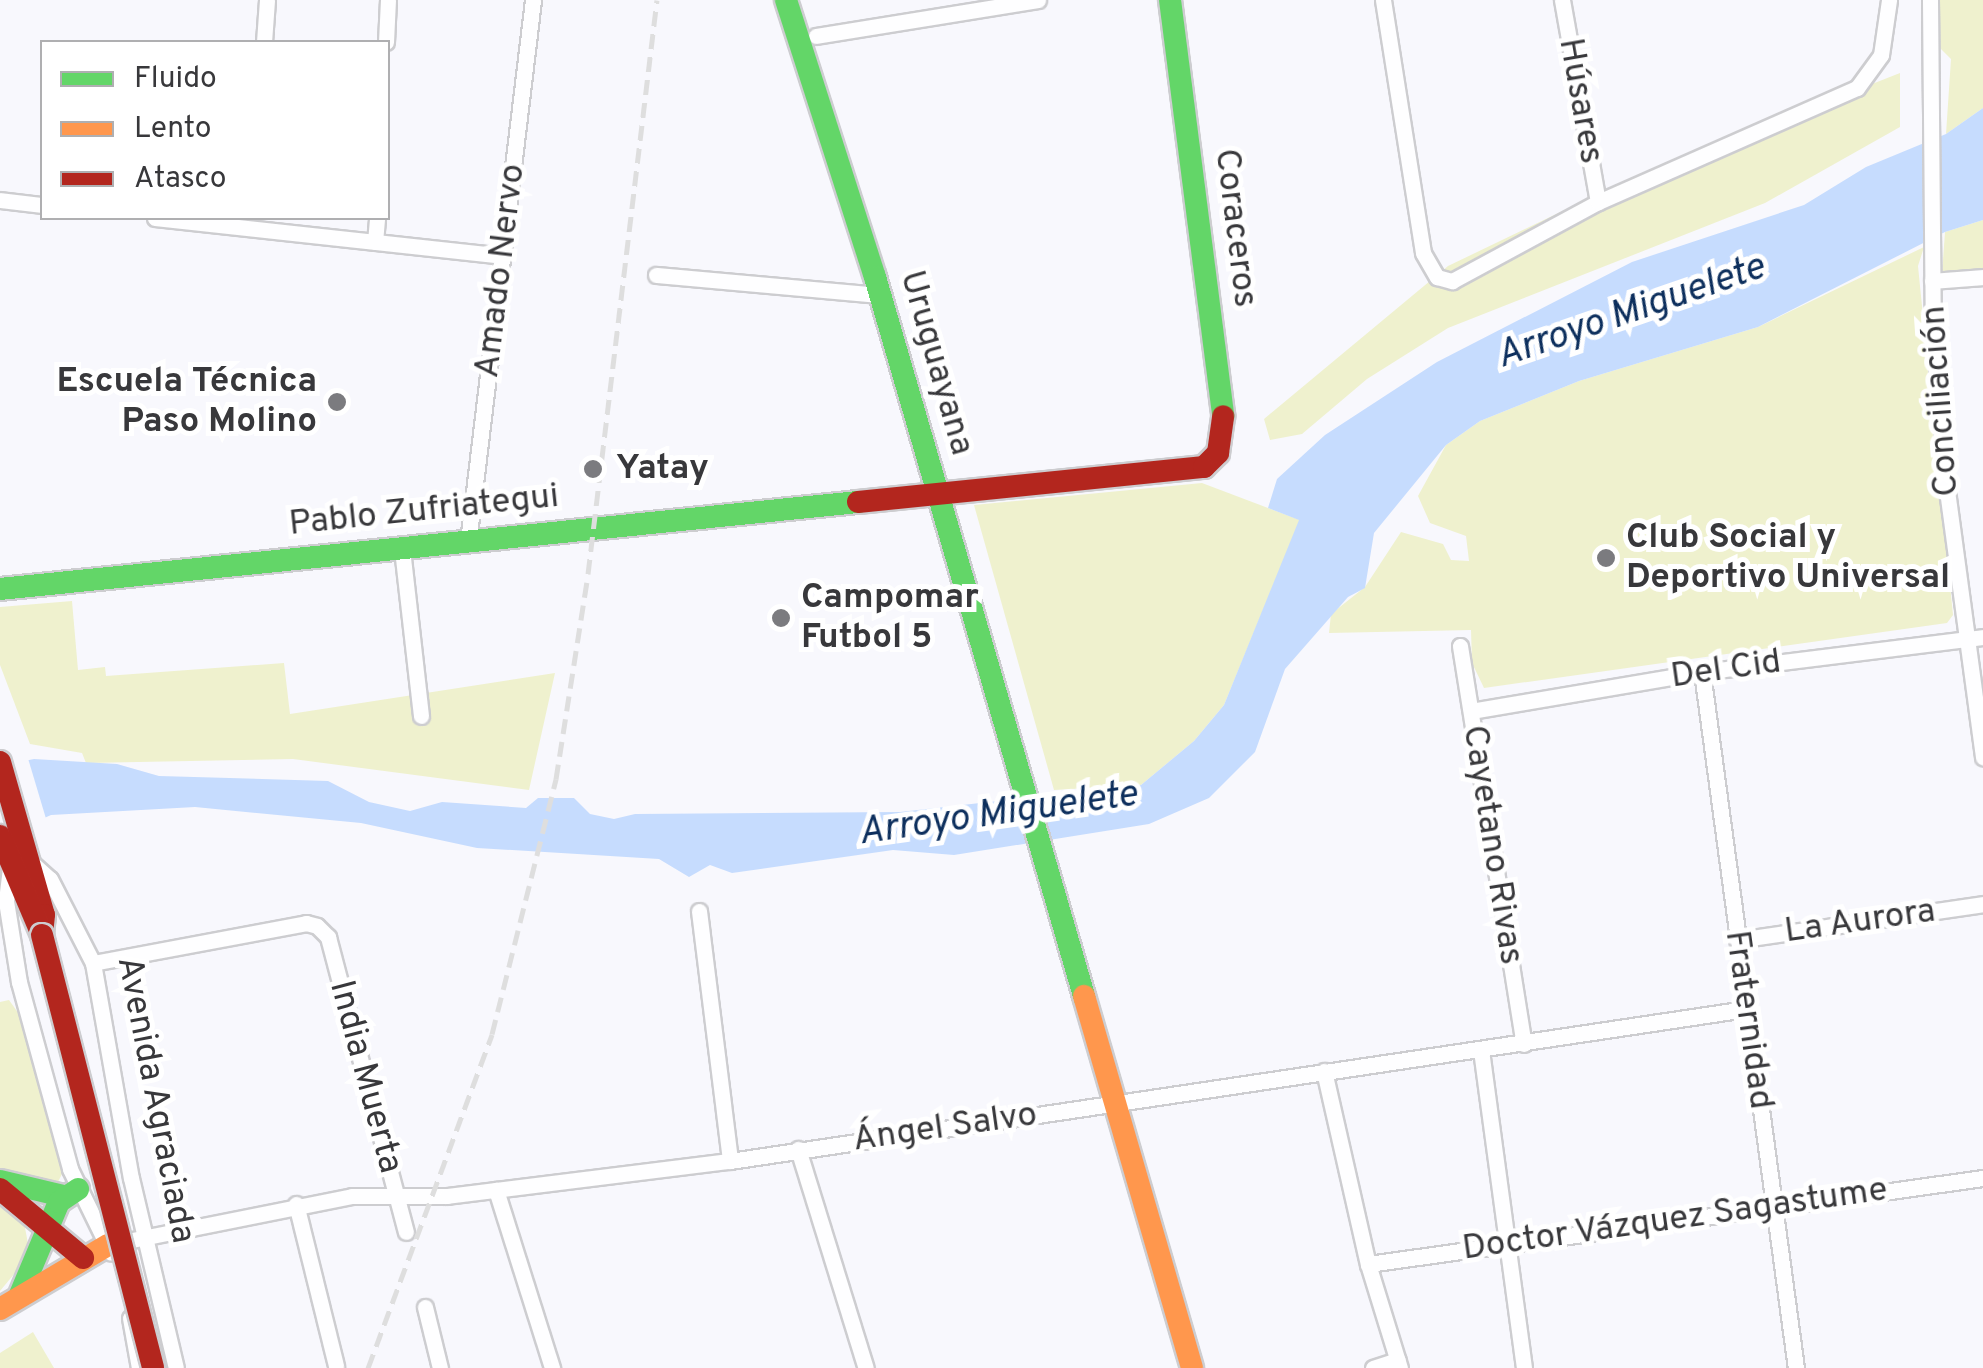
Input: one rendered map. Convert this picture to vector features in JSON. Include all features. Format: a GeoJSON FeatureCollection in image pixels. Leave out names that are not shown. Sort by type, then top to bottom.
{"type":"FeatureCollection","features":[{"type":"Feature","properties":{"kind":"street"},"geometry":{"type":"LineString","coordinates":[[264,40],[267,0]]}},
{"type":"Feature","properties":{"kind":"street"},"geometry":{"type":"LineString","coordinates":[[386,40],[388,0]]}},
{"type":"Feature","properties":{"kind":"street","name":"Amado Nervo"},"geometry":{"type":"LineString","coordinates":[[468,542],[533,0]]}},
{"type":"Feature","properties":{"kind":"street","name":"Uruguayana"},"geometry":{"type":"LineString","coordinates":[[786,0],[878,286],[1192,1368]]}},
{"type":"Feature","properties":{"kind":"street"},"geometry":{"type":"LineString","coordinates":[[816,36],[1038,0]]}},
{"type":"Feature","properties":{"kind":"street","name":"Coraceros"},"geometry":{"type":"LineString","coordinates":[[1170,0],[1224,412],[1223,443],[1212,462]]}},
{"type":"Feature","properties":{"kind":"street"},"geometry":{"type":"LineString","coordinates":[[1383,0],[1424,253],[1436,277],[1452,281],[1598,202],[1856,88],[1881,54],[1889,0]]}},
{"type":"Feature","properties":{"kind":"street","name":"Húsares"},"geometry":{"type":"LineString","coordinates":[[1562,0],[1598,202]]}},
{"type":"Feature","properties":{"kind":"street","name":"Conciliación"},"geometry":{"type":"LineString","coordinates":[[1930,0],[1931,262],[1946,484],[1975,638],[1983,758]]}},
{"type":"Feature","properties":{"kind":"street"},"geometry":{"type":"LineString","coordinates":[[0,200],[40,205]]}},
{"type":"Feature","properties":{"kind":"street"},"geometry":{"type":"LineString","coordinates":[[193,220],[250,223],[502,256]]}},
{"type":"Feature","properties":{"kind":"street"},"geometry":{"type":"LineString","coordinates":[[375,242],[376,220]]}},
{"type":"Feature","properties":{"kind":"street"},"geometry":{"type":"LineString","coordinates":[[656,274],[878,286]]}},
{"type":"Feature","properties":{"kind":"street"},"geometry":{"type":"LineString","coordinates":[[1932,281],[1983,277]]}},
{"type":"Feature","properties":{"kind":"street","name":"Pablo Zufriategui"},"geometry":{"type":"LineString","coordinates":[[0,590],[1182,473],[1212,462]]}},
{"type":"Feature","properties":{"kind":"street"},"geometry":{"type":"LineString","coordinates":[[402,549],[421,716]]}},
{"type":"Feature","properties":{"kind":"street","name":"Del Cid"},"geometry":{"type":"LineString","coordinates":[[1471,711],[1702,672],[1975,638]]}},
{"type":"Feature","properties":{"kind":"street","name":"Cayetano Rivas"},"geometry":{"type":"LineString","coordinates":[[1460,646],[1524,1044]]}},
{"type":"Feature","properties":{"kind":"street","name":"Fraternidad"},"geometry":{"type":"LineString","coordinates":[[1702,672],[1796,1368]]}},
{"type":"Feature","properties":{"kind":"street","name":"Avenida Agraciada"},"geometry":{"type":"LineString","coordinates":[[0,762],[21,865],[6,901],[19,982],[71,1193],[108,1245],[122,1279],[139,1368]]}},
{"type":"Feature","properties":{"kind":"street","name":"Avenida Agraciada"},"geometry":{"type":"LineString","coordinates":[[0,836],[21,865],[44,916],[42,935],[154,1368]]}},
{"type":"Feature","properties":{"kind":"street","name":"Avenida Agraciada"},"geometry":{"type":"LineString","coordinates":[[21,865],[50,879],[93,963],[131,1178],[176,1368]]}},
{"type":"Feature","properties":{"kind":"street","name":"La Aurora"},"geometry":{"type":"LineString","coordinates":[[1737,940],[1983,904]]}},
{"type":"Feature","properties":{"kind":"street"},"geometry":{"type":"LineString","coordinates":[[699,911],[730,1161]]}},
{"type":"Feature","properties":{"kind":"street","name":"India Muerta"},"geometry":{"type":"LineString","coordinates":[[93,963],[306,922],[318,926],[328,937],[406,1232]]}},
{"type":"Feature","properties":{"kind":"street"},"geometry":{"type":"LineString","coordinates":[[0,987],[19,982]]}},
{"type":"Feature","properties":{"kind":"street","name":"Ángel Salvo"},"geometry":{"type":"LineString","coordinates":[[108,1245],[145,1232],[296,1204],[395,1192],[436,1196],[730,1161],[1746,1009]]}},
{"type":"Feature","properties":{"kind":"street"},"geometry":{"type":"LineString","coordinates":[[1480,1050],[1524,1368]]}},
{"type":"Feature","properties":{"kind":"street"},"geometry":{"type":"LineString","coordinates":[[1324,1072],[1368,1264],[1399,1364],[1372,1368]]}},
{"type":"Feature","properties":{"kind":"street"},"geometry":{"type":"LineString","coordinates":[[798,1149],[866,1368]]}},
{"type":"Feature","properties":{"kind":"street"},"geometry":{"type":"LineString","coordinates":[[0,1181],[71,1193],[131,1178]]}},
{"type":"Feature","properties":{"kind":"street","name":"Doctor Vázquez Sagastume"},"geometry":{"type":"LineString","coordinates":[[1368,1264],[1983,1178]]}},
{"type":"Feature","properties":{"kind":"street"},"geometry":{"type":"LineString","coordinates":[[0,1189],[83,1258]]}},
{"type":"Feature","properties":{"kind":"street"},"geometry":{"type":"LineString","coordinates":[[496,1190],[552,1368]]}},
{"type":"Feature","properties":{"kind":"street"},"geometry":{"type":"LineString","coordinates":[[10,1303],[71,1193]]}},
{"type":"Feature","properties":{"kind":"street"},"geometry":{"type":"LineString","coordinates":[[296,1204],[336,1366]]}},
{"type":"Feature","properties":{"kind":"street"},"geometry":{"type":"LineString","coordinates":[[10,1303],[108,1245]]}},
{"type":"Feature","properties":{"kind":"street"},"geometry":{"type":"LineString","coordinates":[[425,1307],[440,1368]]}},
{"type":"Feature","properties":{"kind":"green space"},"geometry":{"type":"Polygon","coordinates":[[[1940,0],[1983,0],[1983,108],[1946,134],[1951,59],[1939,47],[1940,0]]]}},
{"type":"Feature","properties":{"kind":"green space"},"geometry":{"type":"Polygon","coordinates":[[[1900,73],[1900,127],[1765,203],[1448,328],[1367,379],[1302,434],[1270,440],[1264,419],[1448,266],[1621,183],[1900,73]]]}},
{"type":"Feature","properties":{"kind":"green space"},"geometry":{"type":"Polygon","coordinates":[[[1983,220],[1983,271],[1942,274],[1945,232],[1983,220]]]}},
{"type":"Feature","properties":{"kind":"green space"},"geometry":{"type":"Polygon","coordinates":[[[1924,247],[1918,266],[1953,615],[1947,623],[1484,688],[1472,663],[1471,630],[1329,633],[1331,614],[1365,587],[1401,532],[1443,544],[1451,560],[1469,561],[1466,536],[1430,523],[1418,496],[1446,445],[1480,421],[1579,381],[1758,327],[1924,247]]]}},
{"type":"Feature","properties":{"kind":"green space"},"geometry":{"type":"Polygon","coordinates":[[[1202,483],[1300,520],[1224,705],[1194,741],[1141,785],[1054,790],[974,505],[1202,483]]]}},
{"type":"Feature","properties":{"kind":"green space"},"geometry":{"type":"Polygon","coordinates":[[[72,601],[78,670],[105,667],[106,676],[284,663],[290,714],[555,673],[529,790],[293,759],[86,763],[82,753],[30,744],[0,665],[0,607],[72,601]]]}},
{"type":"Feature","properties":{"kind":"green space"},"geometry":{"type":"Polygon","coordinates":[[[9,1000],[19,1014],[63,1172],[57,1184],[0,1173],[0,1002],[9,1000]]]}},
{"type":"Feature","properties":{"kind":"green space"},"geometry":{"type":"Polygon","coordinates":[[[0,1199],[24,1222],[30,1255],[0,1291],[0,1199]]]}},
{"type":"Feature","properties":{"kind":"green space"},"geometry":{"type":"Polygon","coordinates":[[[33,1332],[54,1368],[0,1368],[0,1353],[33,1332]]]}},
{"type":"Feature","properties":{"kind":"water","name":"Arroyo Miguelete"},"geometry":{"type":"Polygon","coordinates":[[[1983,108],[1983,220],[1945,232],[1758,327],[1579,381],[1480,421],[1446,445],[1374,533],[1365,588],[1348,597],[1285,669],[1255,752],[1209,798],[1149,824],[954,855],[893,850],[732,873],[710,865],[689,877],[659,859],[477,848],[361,823],[195,807],[51,815],[0,838],[0,766],[34,759],[117,764],[159,776],[328,781],[369,802],[410,811],[442,802],[526,808],[538,798],[574,798],[590,814],[614,819],[635,814],[900,812],[1141,785],[1194,741],[1224,705],[1299,520],[1268,508],[1277,479],[1325,435],[1437,362],[1632,262],[1804,205],[1866,167],[1946,134],[1983,108]]]}},
{"type":"Feature","properties":{"kind":"pier"},"geometry":{"type":"Polygon","coordinates":[[[27,755],[47,822],[0,843],[0,761],[27,755]]]}},
{"type":"Feature","properties":{"kind":"railway"},"geometry":{"type":"LineString","coordinates":[[368,1368],[492,1034],[556,779],[588,574],[657,0]]}},
{"type":"Feature","properties":{"kind":"traffic: fast"},"geometry":{"type":"LineString","coordinates":[[786,0],[875,277],[1084,996]]}},
{"type":"Feature","properties":{"kind":"traffic: fast"},"geometry":{"type":"LineString","coordinates":[[1170,0],[1223,416]]}},
{"type":"Feature","properties":{"kind":"traffic: fast"},"geometry":{"type":"LineString","coordinates":[[0,589],[858,502]]}},
{"type":"Feature","properties":{"kind":"traffic: fast"},"geometry":{"type":"LineString","coordinates":[[0,1181],[63,1196]]}},
{"type":"Feature","properties":{"kind":"traffic: fast"},"geometry":{"type":"LineString","coordinates":[[19,1297],[59,1202],[78,1189]]}},
{"type":"Feature","properties":{"kind":"traffic: slow"},"geometry":{"type":"LineString","coordinates":[[1084,996],[1192,1368]]}},
{"type":"Feature","properties":{"kind":"traffic: slow"},"geometry":{"type":"LineString","coordinates":[[0,1309],[108,1245]]}},
{"type":"Feature","properties":{"kind":"traffic: jam"},"geometry":{"type":"LineString","coordinates":[[858,502],[1204,467],[1218,453],[1223,416]]}},
{"type":"Feature","properties":{"kind":"traffic: jam"},"geometry":{"type":"LineString","coordinates":[[0,762],[44,915],[42,935]]}},
{"type":"Feature","properties":{"kind":"traffic: jam"},"geometry":{"type":"LineString","coordinates":[[0,836],[42,935]]}},
{"type":"Feature","properties":{"kind":"traffic: jam"},"geometry":{"type":"LineString","coordinates":[[42,935],[153,1368]]}},
{"type":"Feature","properties":{"kind":"traffic: jam"},"geometry":{"type":"LineString","coordinates":[[0,1189],[83,1258]]}},
{"type":"Feature","properties":{"kind":"place","name":"Escuela Técnica Paso Molino"},"geometry":{"type":"Point","coordinates":[337,402]}},
{"type":"Feature","properties":{"kind":"place","name":"Yatay"},"geometry":{"type":"Point","coordinates":[593,469]}},
{"type":"Feature","properties":{"kind":"place","name":"Club Social y Deportivo Universal"},"geometry":{"type":"Point","coordinates":[1606,558]}},
{"type":"Feature","properties":{"kind":"place","name":"Campomar Futbol 5"},"geometry":{"type":"Point","coordinates":[781,618]}}]}
